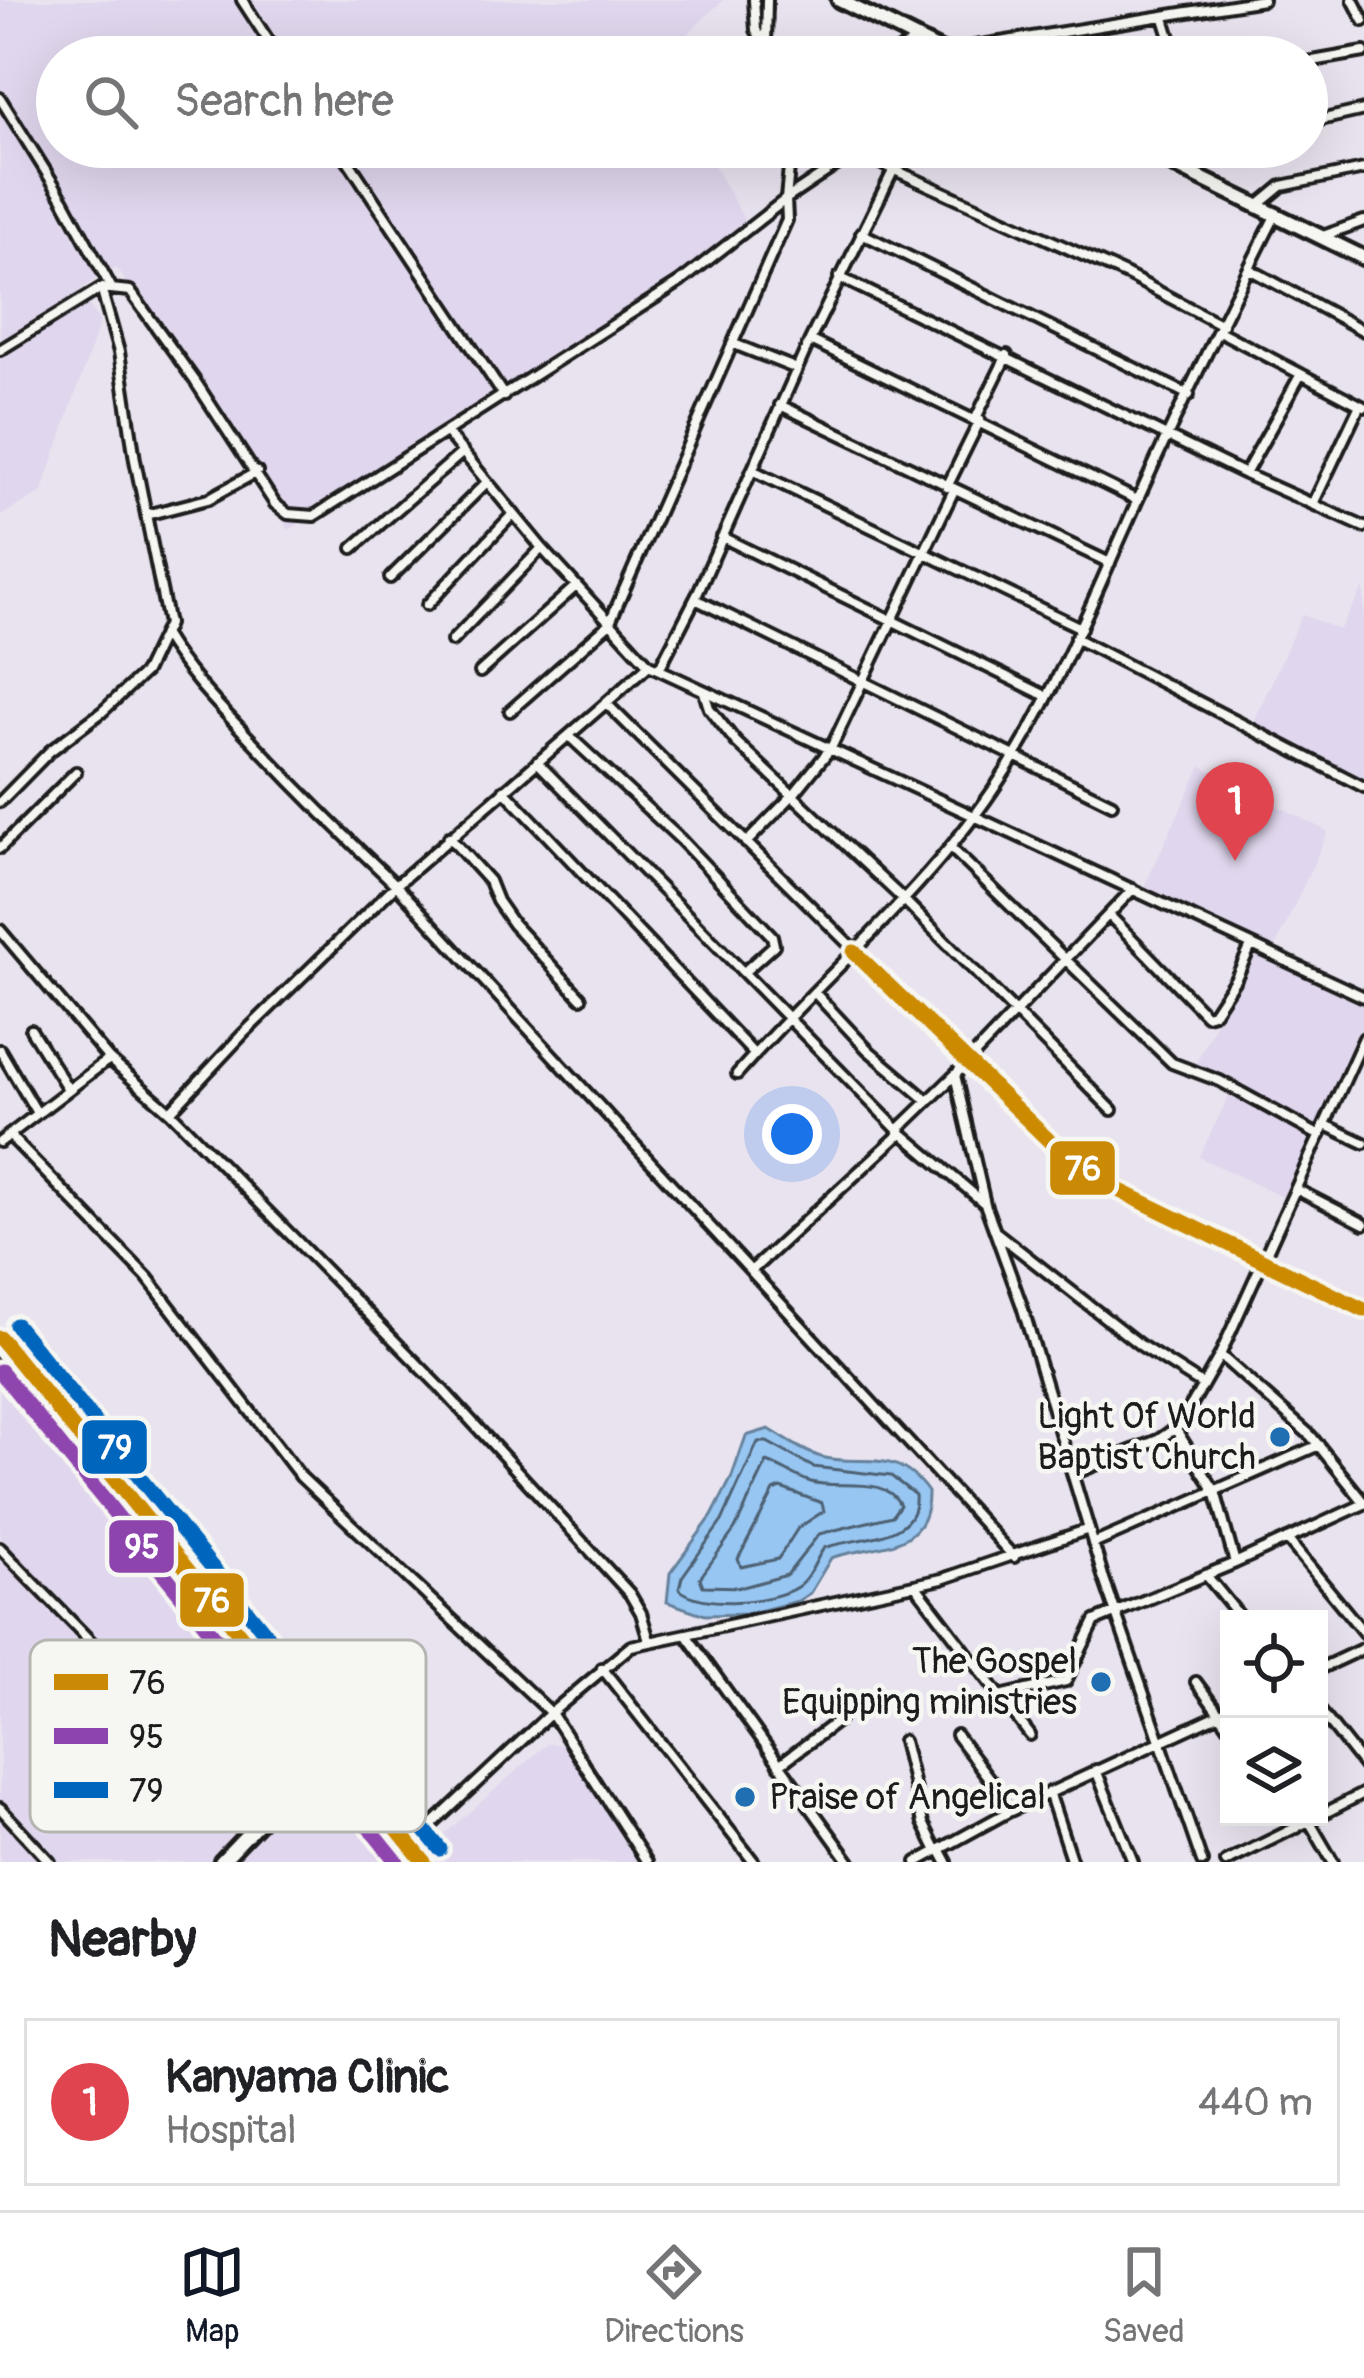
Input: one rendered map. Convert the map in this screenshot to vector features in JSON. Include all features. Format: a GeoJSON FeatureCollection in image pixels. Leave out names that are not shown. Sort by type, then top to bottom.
{"type":"FeatureCollection","features":[{"type":"Feature","properties":{"kind":"main road"},"geometry":{"type":"LineString","coordinates":[[846,1],[913,36]]}},
{"type":"Feature","properties":{"kind":"main road"},"geometry":{"type":"LineString","coordinates":[[1180,168],[1364,258]]}},
{"type":"Feature","properties":{"kind":"main road"},"geometry":{"type":"LineString","coordinates":[[0,1337],[239,1640]]}},
{"type":"Feature","properties":{"kind":"main road"},"geometry":{"type":"LineString","coordinates":[[0,1352],[236,1640]]}},
{"type":"Feature","properties":{"kind":"main road"},"geometry":{"type":"LineString","coordinates":[[220,1862],[250,1832]]}},
{"type":"Feature","properties":{"kind":"main road"},"geometry":{"type":"LineString","coordinates":[[409,1853],[424,1862]]}},
{"type":"Feature","properties":{"kind":"street"},"geometry":{"type":"LineString","coordinates":[[242,0],[265,36]]}},
{"type":"Feature","properties":{"kind":"street"},"geometry":{"type":"LineString","coordinates":[[754,0],[759,36]]}},
{"type":"Feature","properties":{"kind":"street"},"geometry":{"type":"LineString","coordinates":[[766,36],[767,0]]}},
{"type":"Feature","properties":{"kind":"street"},"geometry":{"type":"LineString","coordinates":[[1042,36],[1263,0]]}},
{"type":"Feature","properties":{"kind":"street"},"geometry":{"type":"LineString","coordinates":[[1353,0],[1364,21]]}},
{"type":"Feature","properties":{"kind":"street"},"geometry":{"type":"LineString","coordinates":[[1164,18],[1170,36]]}},
{"type":"Feature","properties":{"kind":"street"},"geometry":{"type":"LineString","coordinates":[[1328,58],[1364,52]]}},
{"type":"Feature","properties":{"kind":"street"},"geometry":{"type":"LineString","coordinates":[[0,98],[36,156]]}},
{"type":"Feature","properties":{"kind":"street"},"geometry":{"type":"LineString","coordinates":[[1328,118],[1364,110]]}},
{"type":"Feature","properties":{"kind":"street"},"geometry":{"type":"LineString","coordinates":[[0,802],[21,777],[145,671],[168,616],[106,287],[44,168]]}},
{"type":"Feature","properties":{"kind":"street"},"geometry":{"type":"LineString","coordinates":[[353,168],[503,396]]}},
{"type":"Feature","properties":{"kind":"street"},"geometry":{"type":"LineString","coordinates":[[510,711],[609,624],[787,220],[789,168]]}},
{"type":"Feature","properties":{"kind":"street"},"geometry":{"type":"LineString","coordinates":[[0,350],[106,287],[130,291],[281,510],[298,517],[314,516],[680,282],[830,168]]}},
{"type":"Feature","properties":{"kind":"street"},"geometry":{"type":"LineString","coordinates":[[659,670],[890,168],[1113,268],[1362,406],[1313,504]]}},
{"type":"Feature","properties":{"kind":"street"},"geometry":{"type":"LineString","coordinates":[[1258,206],[1282,186],[1364,169]]}},
{"type":"Feature","properties":{"kind":"street"},"geometry":{"type":"LineString","coordinates":[[737,1074],[905,901],[1015,758],[1275,214]]}},
{"type":"Feature","properties":{"kind":"street"},"geometry":{"type":"LineString","coordinates":[[1322,237],[1364,220]]}},
{"type":"Feature","properties":{"kind":"street"},"geometry":{"type":"LineString","coordinates":[[861,233],[1189,394]]}},
{"type":"Feature","properties":{"kind":"street"},"geometry":{"type":"LineString","coordinates":[[1251,270],[1364,331]]}},
{"type":"Feature","properties":{"kind":"street"},"geometry":{"type":"LineString","coordinates":[[839,277],[1245,474],[1364,526]]}},
{"type":"Feature","properties":{"kind":"street"},"geometry":{"type":"LineString","coordinates":[[810,340],[1137,500]]}},
{"type":"Feature","properties":{"kind":"street"},"geometry":{"type":"LineString","coordinates":[[734,344],[797,369]]}},
{"type":"Feature","properties":{"kind":"street"},"geometry":{"type":"LineString","coordinates":[[746,843],[830,748],[924,555],[1007,355]]}},
{"type":"Feature","properties":{"kind":"street"},"geometry":{"type":"LineString","coordinates":[[1245,474],[1301,374]]}},
{"type":"Feature","properties":{"kind":"street"},"geometry":{"type":"LineString","coordinates":[[781,405],[1110,563]]}},
{"type":"Feature","properties":{"kind":"street"},"geometry":{"type":"LineString","coordinates":[[447,433],[542,548],[649,664],[1364,997]]}},
{"type":"Feature","properties":{"kind":"street"},"geometry":{"type":"LineString","coordinates":[[353,548],[463,452]]}},
{"type":"Feature","properties":{"kind":"street"},"geometry":{"type":"LineString","coordinates":[[752,470],[1081,628]]}},
{"type":"Feature","properties":{"kind":"street"},"geometry":{"type":"LineString","coordinates":[[146,515],[208,499],[256,472]]}},
{"type":"Feature","properties":{"kind":"street"},"geometry":{"type":"LineString","coordinates":[[390,578],[487,482]]}},
{"type":"Feature","properties":{"kind":"street"},"geometry":{"type":"LineString","coordinates":[[427,604],[513,514]]}},
{"type":"Feature","properties":{"kind":"street"},"geometry":{"type":"LineString","coordinates":[[722,537],[1046,696]]}},
{"type":"Feature","properties":{"kind":"street"},"geometry":{"type":"LineString","coordinates":[[452,641],[542,548]]}},
{"type":"Feature","properties":{"kind":"street"},"geometry":{"type":"LineString","coordinates":[[480,672],[576,586]]}},
{"type":"Feature","properties":{"kind":"street"},"geometry":{"type":"LineString","coordinates":[[695,599],[1112,804]]}},
{"type":"Feature","properties":{"kind":"street"},"geometry":{"type":"LineString","coordinates":[[163,634],[234,722],[396,885],[1013,1557]]}},
{"type":"Feature","properties":{"kind":"street"},"geometry":{"type":"LineString","coordinates":[[1075,638],[1364,787]]}},
{"type":"Feature","properties":{"kind":"street"},"geometry":{"type":"LineString","coordinates":[[170,1112],[396,885],[649,664]]}},
{"type":"Feature","properties":{"kind":"street"},"geometry":{"type":"LineString","coordinates":[[704,690],[709,708],[736,742],[905,901],[1112,1110]]}},
{"type":"Feature","properties":{"kind":"street"},"geometry":{"type":"LineString","coordinates":[[606,704],[1068,1159],[1116,1189],[1364,1310]]}},
{"type":"Feature","properties":{"kind":"street"},"geometry":{"type":"LineString","coordinates":[[569,736],[679,838],[772,936],[774,945],[744,972]]}},
{"type":"Feature","properties":{"kind":"street"},"geometry":{"type":"LineString","coordinates":[[537,762],[900,1131],[985,1204]]}},
{"type":"Feature","properties":{"kind":"street"},"geometry":{"type":"LineString","coordinates":[[0,848],[76,772]]}},
{"type":"Feature","properties":{"kind":"street"},"geometry":{"type":"LineString","coordinates":[[504,790],[755,1054]]}},
{"type":"Feature","properties":{"kind":"street"},"geometry":{"type":"LineString","coordinates":[[449,837],[489,881],[496,902],[523,936],[581,998]]}},
{"type":"Feature","properties":{"kind":"street"},"geometry":{"type":"LineString","coordinates":[[950,847],[1172,1063],[1210,1076],[1320,1136]]}},
{"type":"Feature","properties":{"kind":"street"},"geometry":{"type":"LineString","coordinates":[[751,1271],[900,1131],[1133,889]]}},
{"type":"Feature","properties":{"kind":"street"},"geometry":{"type":"LineString","coordinates":[[1109,915],[1206,1015],[1213,1013],[1237,978],[1251,946]]}},
{"type":"Feature","properties":{"kind":"street"},"geometry":{"type":"LineString","coordinates":[[0,930],[109,1059],[170,1112],[441,1388],[630,1594],[649,1640]]}},
{"type":"Feature","properties":{"kind":"street"},"geometry":{"type":"LineString","coordinates":[[814,992],[868,1050],[928,1101]]}},
{"type":"Feature","properties":{"kind":"street"},"geometry":{"type":"LineString","coordinates":[[31,1030],[68,1089]]}},
{"type":"Feature","properties":{"kind":"street"},"geometry":{"type":"LineString","coordinates":[[1073,1474],[1176,1430],[1220,1355],[1360,1060],[1364,1038]]}},
{"type":"Feature","properties":{"kind":"street"},"geometry":{"type":"LineString","coordinates":[[0,1050],[37,1113]]}},
{"type":"Feature","properties":{"kind":"street"},"geometry":{"type":"LineString","coordinates":[[109,1059],[3,1139],[147,1277],[301,1477],[551,1713],[647,1862]]}},
{"type":"Feature","properties":{"kind":"street"},"geometry":{"type":"LineString","coordinates":[[955,1075],[985,1204],[1115,1612],[1202,1862]]}},
{"type":"Feature","properties":{"kind":"street"},"geometry":{"type":"LineString","coordinates":[[1326,1125],[1364,1143]]}},
{"type":"Feature","properties":{"kind":"street"},"geometry":{"type":"LineString","coordinates":[[1296,1189],[1364,1224]]}},
{"type":"Feature","properties":{"kind":"street"},"geometry":{"type":"LineString","coordinates":[[994,1231],[1140,1345],[1204,1385]]}},
{"type":"Feature","properties":{"kind":"street"},"geometry":{"type":"LineString","coordinates":[[1000,1696],[1066,1681],[1092,1624],[1364,1503],[1319,1445],[1220,1355]]}},
{"type":"Feature","properties":{"kind":"street"},"geometry":{"type":"LineString","coordinates":[[1176,1430],[1215,1491],[1234,1564]]}},
{"type":"Feature","properties":{"kind":"street"},"geometry":{"type":"LineString","coordinates":[[1094,1544],[1319,1445]]}},
{"type":"Feature","properties":{"kind":"street"},"geometry":{"type":"LineString","coordinates":[[409,1853],[551,1713],[622,1651],[649,1640],[687,1636],[915,1585],[1089,1529]]}},
{"type":"Feature","properties":{"kind":"street"},"geometry":{"type":"LineString","coordinates":[[1287,1539],[1364,1633]]}},
{"type":"Feature","properties":{"kind":"street"},"geometry":{"type":"LineString","coordinates":[[0,1548],[89,1640]]}},
{"type":"Feature","properties":{"kind":"street"},"geometry":{"type":"LineString","coordinates":[[1206,1575],[1235,1610]]}},
{"type":"Feature","properties":{"kind":"street"},"geometry":{"type":"LineString","coordinates":[[915,1585],[1030,1735]]}},
{"type":"Feature","properties":{"kind":"street"},"geometry":{"type":"LineString","coordinates":[[687,1636],[850,1862]]}},
{"type":"Feature","properties":{"kind":"street"},"geometry":{"type":"LineString","coordinates":[[1328,1665],[1364,1648]]}},
{"type":"Feature","properties":{"kind":"street"},"geometry":{"type":"LineString","coordinates":[[602,1668],[754,1862]]}},
{"type":"Feature","properties":{"kind":"street"},"geometry":{"type":"LineString","coordinates":[[1196,1682],[1222,1718]]}},
{"type":"Feature","properties":{"kind":"street"},"geometry":{"type":"LineString","coordinates":[[917,1862],[1008,1812],[1219,1714]]}},
{"type":"Feature","properties":{"kind":"street"},"geometry":{"type":"LineString","coordinates":[[1326,1718],[1364,1766]]}},
{"type":"Feature","properties":{"kind":"street"},"geometry":{"type":"LineString","coordinates":[[779,1765],[839,1720]]}},
{"type":"Feature","properties":{"kind":"street"},"geometry":{"type":"LineString","coordinates":[[956,1735],[1008,1812]]}},
{"type":"Feature","properties":{"kind":"street"},"geometry":{"type":"LineString","coordinates":[[903,1742],[923,1823],[947,1862]]}},
{"type":"Feature","properties":{"kind":"street"},"geometry":{"type":"LineString","coordinates":[[1096,1770],[1133,1862]]}},
{"type":"Feature","properties":{"kind":"street"},"geometry":{"type":"LineString","coordinates":[[1049,1792],[1072,1862]]}},
{"type":"Feature","properties":{"kind":"street"},"geometry":{"type":"LineString","coordinates":[[1328,1811],[1364,1793]]}},
{"type":"Feature","properties":{"kind":"street"},"geometry":{"type":"LineString","coordinates":[[0,1808],[50,1862]]}},
{"type":"Feature","properties":{"kind":"street"},"geometry":{"type":"LineString","coordinates":[[1226,1862],[1301,1826]]}},
{"type":"Feature","properties":{"kind":"street"},"geometry":{"type":"LineString","coordinates":[[1318,1826],[1333,1862]]}},
{"type":"Feature","properties":{"kind":"shaded area"},"geometry":{"type":"Polygon","coordinates":[[[0,0],[723,0],[686,36],[36,36],[36,168],[716,168],[753,236],[289,530],[116,267],[79,290],[100,322],[42,492],[0,516],[0,0]]]}},
{"type":"Feature","properties":{"kind":"shaded area"},"geometry":{"type":"Polygon","coordinates":[[[1364,587],[1364,786],[1252,726],[1302,614],[1339,630],[1364,587]]]}},
{"type":"Feature","properties":{"kind":"shaded area"},"geometry":{"type":"Polygon","coordinates":[[[1201,766],[1328,832],[1273,952],[1142,891],[1201,766]]]}},
{"type":"Feature","properties":{"kind":"shaded area"},"geometry":{"type":"Polygon","coordinates":[[[1252,949],[1364,1003],[1364,1020],[1291,1201],[1199,1157],[1230,1094],[1192,1071],[1252,949]]]}},
{"type":"Feature","properties":{"kind":"shaded area"},"geometry":{"type":"Polygon","coordinates":[[[0,1350],[240,1640],[30,1640],[30,1832],[393,1832],[416,1862],[0,1862],[0,1350]]]}},
{"type":"Feature","properties":{"kind":"shaded area"},"geometry":{"type":"Polygon","coordinates":[[[547,1744],[564,1744],[648,1862],[445,1862],[432,1845],[547,1744]]]}},
{"type":"Feature","properties":{"kind":"water"},"geometry":{"type":"Polygon","coordinates":[[[769,1429],[821,1457],[878,1461],[903,1468],[928,1492],[919,1526],[896,1543],[831,1558],[810,1593],[798,1601],[746,1614],[705,1615],[667,1602],[670,1573],[712,1516],[746,1436],[769,1429]]]}},
{"type":"Feature","properties":{"kind":"waterway"},"geometry":{"type":"LineString","coordinates":[[387,1832],[412,1862]]}},
{"type":"Feature","properties":{"kind":"transit line","name":"76"},"geometry":{"type":"LineString","coordinates":[[854,952],[1068,1159],[1116,1189],[1364,1310]]}},
{"type":"Feature","properties":{"kind":"transit line","name":"79"},"geometry":{"type":"LineString","coordinates":[[16,1325],[271,1640]]}},
{"type":"Feature","properties":{"kind":"transit line","name":"76"},"geometry":{"type":"LineString","coordinates":[[0,1338],[244,1640]]}},
{"type":"Feature","properties":{"kind":"transit line","name":"95"},"geometry":{"type":"LineString","coordinates":[[0,1371],[218,1640]]}},
{"type":"Feature","properties":{"kind":"transit line","name":"95"},"geometry":{"type":"LineString","coordinates":[[373,1832],[397,1862]]}},
{"type":"Feature","properties":{"kind":"transit line","name":"76"},"geometry":{"type":"LineString","coordinates":[[400,1832],[424,1862]]}},
{"type":"Feature","properties":{"kind":"transit line","name":"79"},"geometry":{"type":"LineString","coordinates":[[426,1832],[440,1849]]}},
{"type":"Feature","properties":{"kind":"place","name":"Kanyama Clinic"},"geometry":{"type":"Point","coordinates":[1235,861]}},
{"type":"Feature","properties":{"kind":"place","name":"Light Of World Baptist Church"},"geometry":{"type":"Point","coordinates":[1280,1437]}},
{"type":"Feature","properties":{"kind":"place","name":"The Gospel Equipping ministries"},"geometry":{"type":"Point","coordinates":[1101,1682]}},
{"type":"Feature","properties":{"kind":"place","name":"Praise of Angelical"},"geometry":{"type":"Point","coordinates":[745,1797]}}]}
